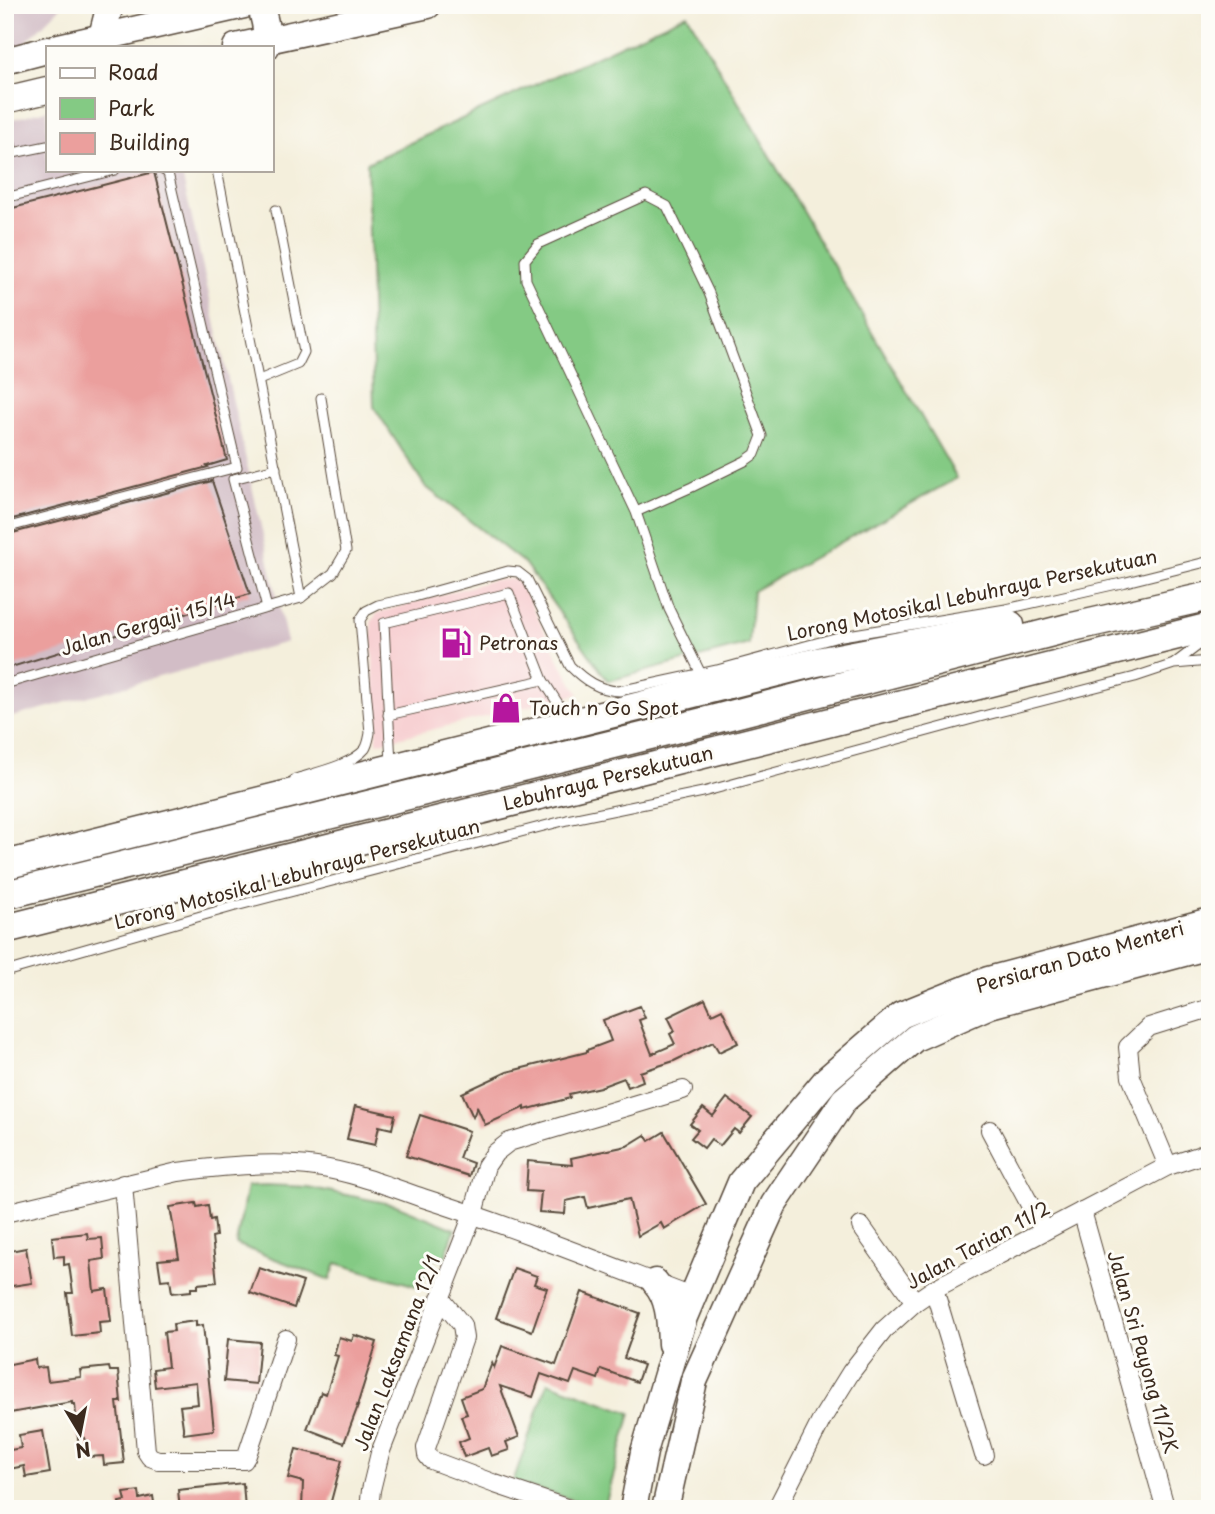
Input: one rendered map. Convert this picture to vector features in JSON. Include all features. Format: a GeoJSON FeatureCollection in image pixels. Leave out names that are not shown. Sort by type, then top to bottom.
{"type":"FeatureCollection","features":[{"type":"Feature","properties":{"kind":"highway","name":"Lebuhraya Persekutuan"},"geometry":{"type":"LineString","coordinates":[[5,895],[719,718],[1068,628],[1210,596]]}},
{"type":"Feature","properties":{"kind":"highway"},"geometry":{"type":"LineString","coordinates":[[5,865],[571,723],[704,682],[1038,619],[1068,628]]}},
{"type":"Feature","properties":{"kind":"highway","name":"Lebuhraya Persekutuan"},"geometry":{"type":"LineString","coordinates":[[5,929],[1210,627]]}},
{"type":"Feature","properties":{"kind":"main road"},"geometry":{"type":"LineString","coordinates":[[103,42],[110,5]]}},
{"type":"Feature","properties":{"kind":"main road"},"geometry":{"type":"LineString","coordinates":[[68,46],[103,42],[244,5]]}},
{"type":"Feature","properties":{"kind":"main road"},"geometry":{"type":"LineString","coordinates":[[260,5],[265,21],[266,44]]}},
{"type":"Feature","properties":{"kind":"main road"},"geometry":{"type":"LineString","coordinates":[[246,46],[266,44],[428,5]]}},
{"type":"Feature","properties":{"kind":"main road"},"geometry":{"type":"LineString","coordinates":[[5,61],[46,50]]}},
{"type":"Feature","properties":{"kind":"main road"},"geometry":{"type":"LineString","coordinates":[[5,100],[46,90]]}},
{"type":"Feature","properties":{"kind":"main road","name":"Persiaran Dato Menteri"},"geometry":{"type":"LineString","coordinates":[[633,1509],[644,1452],[684,1317],[680,1285],[741,1182],[827,1079],[901,1015],[988,980],[1210,921]]}},
{"type":"Feature","properties":{"kind":"main road","name":"Persiaran Dato Menteri"},"geometry":{"type":"LineString","coordinates":[[665,1509],[694,1381],[774,1204],[845,1100],[915,1038],[990,1005],[1210,946]]}},
{"type":"Feature","properties":{"kind":"main road"},"geometry":{"type":"LineString","coordinates":[[672,1356],[669,1315],[662,1290],[680,1285],[713,1283],[769,1214]]}},
{"type":"Feature","properties":{"kind":"main road"},"geometry":{"type":"LineString","coordinates":[[680,1285],[701,1306],[704,1323],[694,1381]]}},
{"type":"Feature","properties":{"kind":"street"},"geometry":{"type":"LineString","coordinates":[[1168,1166],[1132,1077],[1128,1047],[1149,1027],[1210,1008]]}},
{"type":"Feature","properties":{"kind":"street","name":"Jalan Laksamana 12/1"},"geometry":{"type":"LineString","coordinates":[[369,1509],[380,1453],[472,1214],[486,1166],[495,1153],[509,1142],[683,1090]]}},
{"type":"Feature","properties":{"kind":"street"},"geometry":{"type":"LineString","coordinates":[[990,1130],[1044,1231]]}},
{"type":"Feature","properties":{"kind":"street","name":"Jalan Tarian 11/2"},"geometry":{"type":"LineString","coordinates":[[779,1509],[780,1502],[823,1417],[851,1372],[884,1330],[915,1302],[934,1289],[1168,1166],[1210,1152]]}},
{"type":"Feature","properties":{"kind":"street"},"geometry":{"type":"LineString","coordinates":[[5,1213],[178,1172],[289,1164],[343,1172],[680,1285]]}},
{"type":"Feature","properties":{"kind":"street"},"geometry":{"type":"LineString","coordinates":[[124,1184],[146,1451],[150,1457],[158,1460],[244,1460],[286,1339]]}},
{"type":"Feature","properties":{"kind":"street","name":"Jalan Sri Payong 11/2K"},"geometry":{"type":"LineString","coordinates":[[1082,1211],[1164,1503]]}},
{"type":"Feature","properties":{"kind":"street"},"geometry":{"type":"LineString","coordinates":[[862,1226],[915,1302]]}},
{"type":"Feature","properties":{"kind":"street"},"geometry":{"type":"LineString","coordinates":[[934,1289],[984,1455]]}},
{"type":"Feature","properties":{"kind":"street"},"geometry":{"type":"LineString","coordinates":[[440,1298],[462,1325],[464,1338],[426,1448],[427,1455],[431,1460],[467,1474],[569,1509]]}},
{"type":"Feature","properties":{"kind":"lane"},"geometry":{"type":"LineString","coordinates":[[5,133],[8,132],[13,153],[46,146]]}},
{"type":"Feature","properties":{"kind":"lane"},"geometry":{"type":"LineString","coordinates":[[5,198],[107,172]]}},
{"type":"Feature","properties":{"kind":"lane"},"geometry":{"type":"LineString","coordinates":[[5,528],[237,467],[166,172]]}},
{"type":"Feature","properties":{"kind":"lane"},"geometry":{"type":"LineString","coordinates":[[217,172],[301,598]]}},
{"type":"Feature","properties":{"kind":"lane"},"geometry":{"type":"LineString","coordinates":[[636,512],[745,461],[755,454],[762,436],[709,293],[667,206],[646,195],[538,244],[524,260],[526,280],[636,512],[669,610],[704,682]]}},
{"type":"Feature","properties":{"kind":"lane"},"geometry":{"type":"LineString","coordinates":[[259,380],[298,364],[304,352],[276,210]]}},
{"type":"Feature","properties":{"kind":"lane","name":"Jalan Gergaji 15/14"},"geometry":{"type":"LineString","coordinates":[[5,684],[301,598],[334,573],[346,551],[321,398]]}},
{"type":"Feature","properties":{"kind":"lane"},"geometry":{"type":"LineString","coordinates":[[267,608],[233,479],[276,468]]}},
{"type":"Feature","properties":{"kind":"lane","name":"Lorong Motosikal Lebuhraya Persekutuan"},"geometry":{"type":"LineString","coordinates":[[289,781],[344,762],[365,750],[370,733],[360,620],[366,611],[378,605],[508,571],[518,572],[527,579],[570,666],[581,677],[604,691],[619,691],[704,682],[842,636],[1006,609],[1210,561]]}},
{"type":"Feature","properties":{"kind":"lane"},"geometry":{"type":"LineString","coordinates":[[392,769],[384,623],[509,593],[544,680],[571,723]]}},
{"type":"Feature","properties":{"kind":"lane"},"geometry":{"type":"LineString","coordinates":[[414,597],[419,615]]}},
{"type":"Feature","properties":{"kind":"lane"},"geometry":{"type":"LineString","coordinates":[[1174,664],[1210,636]]}},
{"type":"Feature","properties":{"kind":"lane","name":"Lorong Motosikal Lebuhraya Persekutuan"},"geometry":{"type":"LineString","coordinates":[[5,972],[232,907],[568,820],[703,792],[1135,677],[1174,664],[1210,661]]}},
{"type":"Feature","properties":{"kind":"lane"},"geometry":{"type":"LineString","coordinates":[[388,715],[544,680]]}},
{"type":"Feature","properties":{"kind":"shaded area"},"geometry":{"type":"Polygon","coordinates":[[[5,5],[63,5],[19,49],[5,53],[5,5]]]}},
{"type":"Feature","properties":{"kind":"shaded area"},"geometry":{"type":"Polygon","coordinates":[[[46,110],[46,172],[181,172],[287,642],[5,719],[5,121],[46,110]]]}},
{"type":"Feature","properties":{"kind":"shaded area"},"geometry":{"type":"Polygon","coordinates":[[[515,579],[523,588],[579,694],[377,743],[371,623],[377,613],[493,580],[515,579]]]}},
{"type":"Feature","properties":{"kind":"green space"},"geometry":{"type":"Polygon","coordinates":[[[687,14],[957,478],[753,591],[749,644],[608,681],[525,564],[425,486],[374,407],[367,163],[687,14]]]}},
{"type":"Feature","properties":{"kind":"green space"},"geometry":{"type":"Polygon","coordinates":[[[247,1186],[307,1187],[396,1205],[455,1229],[444,1260],[431,1258],[420,1287],[336,1263],[330,1280],[236,1244],[247,1186]]]}},
{"type":"Feature","properties":{"kind":"green space"},"geometry":{"type":"Polygon","coordinates":[[[548,1382],[631,1413],[604,1509],[513,1482],[548,1382]]]}},
{"type":"Feature","properties":{"kind":"building"},"geometry":{"type":"Polygon","coordinates":[[[154,172],[227,460],[5,521],[5,210],[154,172]]]}},
{"type":"Feature","properties":{"kind":"building"},"geometry":{"type":"Polygon","coordinates":[[[212,481],[250,594],[5,669],[5,535],[212,481]]]}},
{"type":"Feature","properties":{"kind":"building"},"geometry":{"type":"Polygon","coordinates":[[[705,999],[712,1014],[722,1009],[738,1043],[719,1052],[713,1042],[674,1061],[640,1072],[643,1081],[628,1087],[624,1078],[569,1094],[570,1098],[525,1110],[525,1107],[485,1125],[477,1107],[473,1117],[462,1093],[507,1072],[587,1052],[611,1041],[603,1020],[640,1006],[645,1018],[639,1020],[652,1054],[675,1044],[670,1034],[675,1031],[668,1017],[705,999]]]}},
{"type":"Feature","properties":{"kind":"building"},"geometry":{"type":"Polygon","coordinates":[[[727,1098],[752,1117],[739,1133],[734,1129],[720,1146],[711,1139],[704,1148],[691,1138],[698,1130],[690,1124],[703,1108],[713,1116],[727,1098]]]}},
{"type":"Feature","properties":{"kind":"building"},"geometry":{"type":"Polygon","coordinates":[[[355,1106],[395,1115],[392,1129],[379,1126],[375,1145],[347,1139],[355,1106]]]}},
{"type":"Feature","properties":{"kind":"building"},"geometry":{"type":"Polygon","coordinates":[[[420,1115],[469,1131],[459,1158],[473,1163],[469,1176],[406,1156],[420,1115]]]}},
{"type":"Feature","properties":{"kind":"building"},"geometry":{"type":"Polygon","coordinates":[[[664,1132],[706,1204],[664,1229],[661,1223],[638,1236],[629,1199],[588,1208],[585,1197],[566,1201],[565,1214],[539,1212],[541,1192],[526,1191],[528,1161],[572,1165],[571,1158],[627,1146],[645,1135],[649,1141],[664,1132]]]}},
{"type":"Feature","properties":{"kind":"building"},"geometry":{"type":"Polygon","coordinates":[[[196,1203],[197,1207],[208,1205],[210,1220],[214,1219],[216,1236],[212,1237],[217,1282],[198,1284],[198,1288],[191,1288],[191,1291],[172,1293],[170,1279],[161,1280],[158,1260],[179,1258],[170,1207],[196,1203]]]}},
{"type":"Feature","properties":{"kind":"building"},"geometry":{"type":"Polygon","coordinates":[[[87,1233],[88,1239],[102,1238],[104,1259],[91,1261],[94,1291],[107,1289],[111,1321],[99,1322],[100,1333],[72,1336],[67,1293],[73,1293],[69,1264],[64,1265],[64,1256],[54,1257],[52,1237],[87,1233]]]}},
{"type":"Feature","properties":{"kind":"building"},"geometry":{"type":"Polygon","coordinates":[[[26,1248],[32,1283],[5,1287],[5,1252],[26,1248]]]}},
{"type":"Feature","properties":{"kind":"building"},"geometry":{"type":"Polygon","coordinates":[[[259,1268],[303,1282],[294,1308],[250,1293],[259,1268]]]}},
{"type":"Feature","properties":{"kind":"building"},"geometry":{"type":"Polygon","coordinates":[[[514,1268],[537,1276],[534,1284],[547,1288],[532,1331],[496,1318],[514,1268]]]}},
{"type":"Feature","properties":{"kind":"building"},"geometry":{"type":"Polygon","coordinates":[[[582,1292],[640,1313],[624,1358],[643,1365],[637,1382],[601,1369],[598,1379],[575,1371],[570,1384],[541,1374],[533,1397],[500,1386],[519,1437],[506,1442],[509,1450],[491,1456],[488,1448],[464,1457],[459,1442],[469,1438],[461,1416],[467,1414],[461,1397],[482,1389],[502,1346],[556,1365],[582,1292]]]}},
{"type":"Feature","properties":{"kind":"building"},"geometry":{"type":"Polygon","coordinates":[[[196,1321],[196,1326],[203,1325],[214,1430],[184,1434],[180,1406],[198,1404],[196,1382],[155,1387],[153,1369],[168,1367],[164,1332],[174,1331],[173,1324],[196,1321]]]}},
{"type":"Feature","properties":{"kind":"building"},"geometry":{"type":"Polygon","coordinates":[[[354,1335],[377,1342],[344,1443],[307,1429],[321,1392],[326,1394],[338,1356],[334,1355],[339,1337],[352,1341],[354,1335]]]}},
{"type":"Feature","properties":{"kind":"building"},"geometry":{"type":"Polygon","coordinates":[[[228,1339],[260,1342],[256,1384],[224,1381],[228,1339]]]}},
{"type":"Feature","properties":{"kind":"building"},"geometry":{"type":"Polygon","coordinates":[[[35,1359],[36,1368],[46,1367],[48,1381],[81,1377],[80,1370],[109,1367],[110,1371],[118,1371],[121,1402],[117,1402],[124,1463],[104,1465],[103,1456],[87,1457],[85,1438],[78,1439],[75,1404],[72,1402],[10,1413],[9,1405],[5,1406],[5,1365],[35,1359]]]}},
{"type":"Feature","properties":{"kind":"building"},"geometry":{"type":"Polygon","coordinates":[[[43,1431],[50,1473],[26,1477],[24,1466],[5,1470],[5,1451],[21,1448],[19,1435],[43,1431]]]}},
{"type":"Feature","properties":{"kind":"building"},"geometry":{"type":"Polygon","coordinates":[[[296,1449],[342,1460],[329,1509],[302,1509],[303,1482],[288,1478],[296,1449]]]}},
{"type":"Feature","properties":{"kind":"building"},"geometry":{"type":"Polygon","coordinates":[[[243,1483],[245,1509],[180,1509],[178,1490],[243,1483]]]}},
{"type":"Feature","properties":{"kind":"building"},"geometry":{"type":"Polygon","coordinates":[[[139,1491],[140,1499],[153,1496],[155,1509],[120,1509],[119,1502],[126,1501],[124,1493],[139,1491]]]}},
{"type":"Feature","properties":{"kind":"place","name":"Petronas"},"geometry":{"type":"Point","coordinates":[456,643]}},
{"type":"Feature","properties":{"kind":"place","name":"Touch n Go Spot"},"geometry":{"type":"Point","coordinates":[506,708]}}]}
